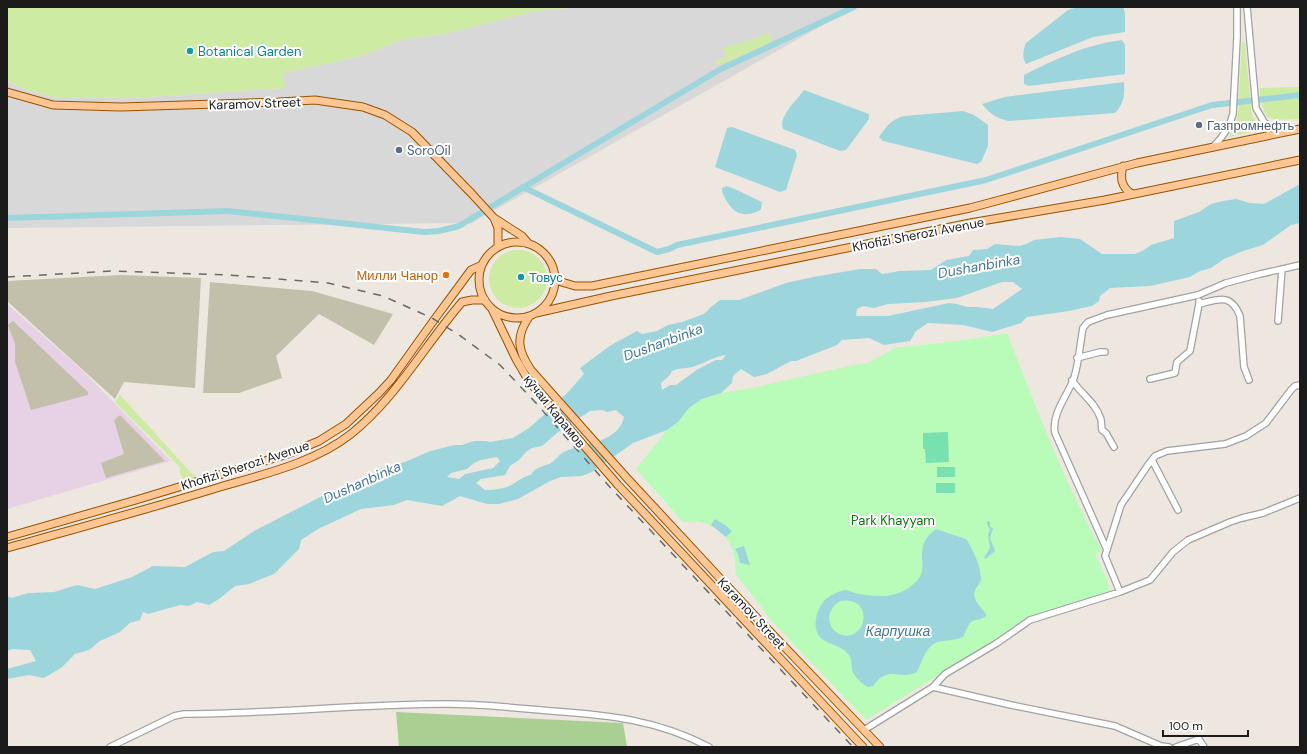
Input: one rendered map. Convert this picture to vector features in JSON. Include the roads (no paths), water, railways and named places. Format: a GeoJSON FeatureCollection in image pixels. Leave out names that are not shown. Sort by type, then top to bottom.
{"type":"FeatureCollection","features":[{"type":"Feature","properties":{"kind":"main road","name":"Karamov Street"},"geometry":{"type":"LineString","coordinates":[[7,92],[54,105],[121,107],[316,100],[363,108],[385,115],[412,132],[494,218]]}},
{"type":"Feature","properties":{"kind":"main road","name":"Khofizi Sherozi Avenue"},"geometry":{"type":"LineString","coordinates":[[555,280],[575,286],[592,286],[970,208],[1123,166],[1300,129]]}},
{"type":"Feature","properties":{"kind":"main road","name":"Khofizi Sherozi Avenue"},"geometry":{"type":"LineString","coordinates":[[536,313],[611,296],[970,223],[1132,194],[1300,160]]}},
{"type":"Feature","properties":{"kind":"main road"},"geometry":{"type":"LineString","coordinates":[[1123,166],[1121,177],[1122,183],[1125,189],[1132,194]]}},
{"type":"Feature","properties":{"kind":"main road"},"geometry":{"type":"LineString","coordinates":[[494,218],[522,236],[528,243]]}},
{"type":"Feature","properties":{"kind":"main road"},"geometry":{"type":"LineString","coordinates":[[494,218],[498,228],[498,247]]}},
{"type":"Feature","properties":{"kind":"main road"},"geometry":{"type":"LineString","coordinates":[[518,242],[528,243],[537,247],[544,253],[552,265],[555,280],[554,290],[544,307],[529,316],[516,318],[503,316],[492,309],[485,300],[479,286],[482,265],[489,254],[498,247],[508,243],[518,242]]}},
{"type":"Feature","properties":{"kind":"main road","name":"Khofizi Sherozi Avenue"},"geometry":{"type":"LineString","coordinates":[[7,537],[288,454],[319,441],[346,424],[391,380],[471,270],[482,265]]}},
{"type":"Feature","properties":{"kind":"main road","name":"Khofizi Sherozi Avenue"},"geometry":{"type":"LineString","coordinates":[[7,548],[148,509],[266,473],[296,463],[325,450],[350,434],[377,409],[410,370],[442,326],[462,302],[485,300]]}},
{"type":"Feature","properties":{"kind":"main road","name":"кӯчаи Карамов"},"geometry":{"type":"LineString","coordinates":[[492,309],[516,359],[527,378],[618,485]]}},
{"type":"Feature","properties":{"kind":"main road","name":"кӯчаи Карамов"},"geometry":{"type":"LineString","coordinates":[[529,316],[522,328],[519,342],[520,350],[531,370],[626,477]]}},
{"type":"Feature","properties":{"kind":"main road"},"geometry":{"type":"LineString","coordinates":[[262,462],[266,473]]}},
{"type":"Feature","properties":{"kind":"main road","name":"Karamov Street"},"geometry":{"type":"LineString","coordinates":[[626,477],[754,616],[880,747]]}},
{"type":"Feature","properties":{"kind":"main road","name":"Karamov Street"},"geometry":{"type":"LineString","coordinates":[[618,485],[863,747]]}},
{"type":"Feature","properties":{"kind":"main road"},"geometry":{"type":"LineString","coordinates":[[814,695],[823,688]]}},
{"type":"Feature","properties":{"kind":"street"},"geometry":{"type":"LineString","coordinates":[[1213,148],[1226,131],[1232,119],[1237,38],[1237,7]]}},
{"type":"Feature","properties":{"kind":"street"},"geometry":{"type":"LineString","coordinates":[[1247,7],[1256,108],[1264,122],[1278,134]]}},
{"type":"Feature","properties":{"kind":"street"},"geometry":{"type":"LineString","coordinates":[[1237,38],[1244,36],[1249,38]]}},
{"type":"Feature","properties":{"kind":"street"},"geometry":{"type":"LineString","coordinates":[[1107,550],[1055,433],[1054,424],[1072,380],[1083,328],[1088,322],[1119,312],[1198,295],[1226,283],[1300,266]]}},
{"type":"Feature","properties":{"kind":"street"},"geometry":{"type":"LineString","coordinates":[[1278,321],[1282,269]]}},
{"type":"Feature","properties":{"kind":"street"},"geometry":{"type":"LineString","coordinates":[[1150,379],[1175,373],[1177,362],[1190,351],[1199,304],[1198,295]]}},
{"type":"Feature","properties":{"kind":"street"},"geometry":{"type":"LineString","coordinates":[[1199,304],[1222,298],[1227,299],[1234,305],[1240,316],[1244,367],[1249,380]]}},
{"type":"Feature","properties":{"kind":"street"},"geometry":{"type":"LineString","coordinates":[[1077,358],[1105,352]]}},
{"type":"Feature","properties":{"kind":"street"},"geometry":{"type":"LineString","coordinates":[[1072,380],[1088,398],[1101,417],[1102,430],[1106,433],[1114,447]]}},
{"type":"Feature","properties":{"kind":"street"},"geometry":{"type":"LineString","coordinates":[[1120,592],[1105,556],[1121,505],[1152,460],[1161,453],[1167,451],[1225,444],[1246,436],[1266,423],[1291,390],[1300,384]]}},
{"type":"Feature","properties":{"kind":"street"},"geometry":{"type":"LineString","coordinates":[[1152,460],[1178,510]]}},
{"type":"Feature","properties":{"kind":"street"},"geometry":{"type":"LineString","coordinates":[[864,730],[932,687],[945,674],[997,643],[1030,620],[1120,592],[1150,580],[1173,552],[1188,540],[1230,522],[1263,513],[1300,498]]}},
{"type":"Feature","properties":{"kind":"street"},"geometry":{"type":"LineString","coordinates":[[932,687],[1115,726],[1161,746],[1169,747]]}},
{"type":"Feature","properties":{"kind":"street"},"geometry":{"type":"LineString","coordinates":[[110,747],[174,716],[184,714],[447,704],[495,706],[606,715],[654,724],[709,747]]}},
{"type":"Feature","properties":{"kind":"street"},"geometry":{"type":"LineString","coordinates":[[1176,747],[1199,739],[1204,747]]}},
{"type":"Feature","properties":{"kind":"water"},"geometry":{"type":"Polygon","coordinates":[[[1078,7],[1123,7],[1125,13],[1125,32],[1093,37],[1026,64],[1023,54],[1026,43],[1068,10],[1078,7]]]}},
{"type":"Feature","properties":{"kind":"water"},"geometry":{"type":"Polygon","coordinates":[[[1122,40],[1125,45],[1125,74],[1029,86],[1024,84],[1024,75],[1060,58],[1096,45],[1122,40]]]}},
{"type":"Feature","properties":{"kind":"water"},"geometry":{"type":"Polygon","coordinates":[[[1124,82],[1123,99],[1115,113],[1008,121],[993,115],[982,104],[1005,97],[1124,82]]]}},
{"type":"Feature","properties":{"kind":"water"},"geometry":{"type":"Polygon","coordinates":[[[804,90],[869,114],[869,119],[846,150],[840,151],[783,129],[783,119],[804,90]]]}},
{"type":"Feature","properties":{"kind":"water"},"geometry":{"type":"Polygon","coordinates":[[[963,111],[974,115],[988,125],[988,146],[981,162],[977,164],[883,141],[879,137],[892,122],[904,116],[963,111]]]}},
{"type":"Feature","properties":{"kind":"water"},"geometry":{"type":"Polygon","coordinates":[[[732,127],[795,150],[797,155],[786,190],[780,192],[715,167],[727,128],[732,127]]]}},
{"type":"Feature","properties":{"kind":"water","name":"Dushanbinka"},"geometry":{"type":"Polygon","coordinates":[[[1300,184],[1300,223],[1291,225],[1263,245],[1224,259],[1211,268],[1200,271],[1190,277],[1150,286],[1110,288],[1100,296],[1099,301],[1092,306],[1027,317],[1021,323],[992,332],[963,325],[928,323],[916,331],[910,341],[884,345],[869,338],[842,340],[837,345],[796,361],[791,361],[767,374],[754,377],[741,369],[733,376],[732,383],[721,393],[702,399],[689,408],[678,422],[667,430],[633,443],[592,472],[582,476],[561,477],[550,481],[518,499],[499,504],[487,504],[460,496],[442,506],[407,500],[394,505],[361,509],[318,529],[301,540],[299,549],[274,574],[249,584],[235,586],[209,605],[197,602],[189,606],[180,605],[148,614],[143,612],[140,620],[130,623],[120,632],[100,641],[89,650],[75,654],[61,668],[44,678],[29,675],[7,679],[7,669],[36,661],[30,650],[12,649],[7,651],[7,596],[11,598],[29,593],[54,592],[77,585],[95,589],[132,577],[153,566],[185,567],[213,552],[224,551],[254,531],[326,494],[345,490],[371,476],[378,469],[405,462],[430,451],[455,445],[462,445],[474,441],[490,442],[513,438],[529,428],[569,391],[584,374],[580,368],[611,345],[637,331],[642,334],[657,331],[668,325],[682,322],[704,314],[720,300],[739,300],[786,283],[860,269],[876,269],[882,274],[900,271],[931,270],[946,260],[969,256],[973,250],[987,249],[995,244],[1019,246],[1034,240],[1061,237],[1080,239],[1102,254],[1135,254],[1151,245],[1174,238],[1174,221],[1199,212],[1211,204],[1236,199],[1250,203],[1264,204],[1300,184]],[[1002,282],[957,298],[926,302],[888,304],[874,308],[863,306],[857,309],[856,316],[888,316],[949,303],[967,307],[993,309],[1022,289],[1013,282],[1002,282]],[[726,355],[699,365],[672,371],[670,375],[661,383],[662,390],[670,385],[676,385],[698,369],[716,360],[722,360],[726,355]],[[602,410],[590,411],[557,433],[542,446],[532,448],[526,452],[519,460],[510,466],[505,475],[481,479],[476,483],[485,490],[499,489],[508,486],[531,475],[537,469],[551,463],[561,453],[608,437],[616,432],[624,417],[616,410],[607,412],[602,410]],[[497,457],[474,463],[467,469],[451,473],[447,477],[459,479],[465,474],[493,468],[500,461],[497,457]]]}},
{"type":"Feature","properties":{"kind":"water"},"geometry":{"type":"Polygon","coordinates":[[[727,186],[762,202],[761,209],[749,214],[743,214],[734,210],[723,195],[722,188],[727,186]]]}},
{"type":"Feature","properties":{"kind":"water"},"geometry":{"type":"Polygon","coordinates":[[[715,519],[732,531],[726,537],[711,525],[715,519]]]}},
{"type":"Feature","properties":{"kind":"water"},"geometry":{"type":"Polygon","coordinates":[[[987,521],[990,522],[990,527],[993,528],[990,538],[995,551],[985,559],[984,558],[990,548],[988,535],[990,530],[987,521]]]}},
{"type":"Feature","properties":{"kind":"water","name":"Карпушка"},"geometry":{"type":"Polygon","coordinates":[[[936,529],[966,539],[976,558],[981,574],[981,582],[974,594],[975,598],[986,616],[971,622],[968,625],[963,637],[937,642],[932,645],[926,653],[917,672],[905,675],[889,674],[879,679],[873,686],[868,687],[854,674],[849,655],[844,650],[821,638],[817,632],[817,614],[825,600],[835,593],[846,590],[855,593],[883,596],[897,594],[910,587],[920,577],[922,572],[922,553],[926,538],[936,529]],[[840,601],[831,610],[829,617],[830,624],[838,633],[842,635],[850,635],[861,627],[863,614],[857,603],[840,601]]]}},
{"type":"Feature","properties":{"kind":"water"},"geometry":{"type":"Polygon","coordinates":[[[744,546],[750,565],[740,563],[735,549],[744,546]]]}},
{"type":"Feature","properties":{"kind":"waterway"},"geometry":{"type":"LineString","coordinates":[[7,218],[228,211],[424,232],[439,231],[459,226],[719,70],[854,7]]}},
{"type":"Feature","properties":{"kind":"waterway"},"geometry":{"type":"LineString","coordinates":[[523,187],[657,252],[677,245],[986,180],[1212,105],[1300,95]]}},
{"type":"Feature","properties":{"kind":"railway"},"geometry":{"type":"LineString","coordinates":[[7,277],[113,271],[229,275],[328,283],[383,296],[432,318],[462,337],[500,365],[536,403],[608,485],[853,747]]}},
{"type":"Feature","properties":{"kind":"place","name":"Botanical Garden"},"geometry":{"type":"Point","coordinates":[190,51]}},
{"type":"Feature","properties":{"kind":"place","name":"Газпромнефть"},"geometry":{"type":"Point","coordinates":[1199,125]}},
{"type":"Feature","properties":{"kind":"place","name":"SoroOil"},"geometry":{"type":"Point","coordinates":[399,150]}},
{"type":"Feature","properties":{"kind":"place","name":"Милли Чанор"},"geometry":{"type":"Point","coordinates":[446,275]}},
{"type":"Feature","properties":{"kind":"place","name":"Товус"},"geometry":{"type":"Point","coordinates":[521,277]}},
{"type":"Feature","properties":{"kind":"park label","name":"Park Khayyam"},"geometry":{"type":"Point","coordinates":[893,520]}}]}
